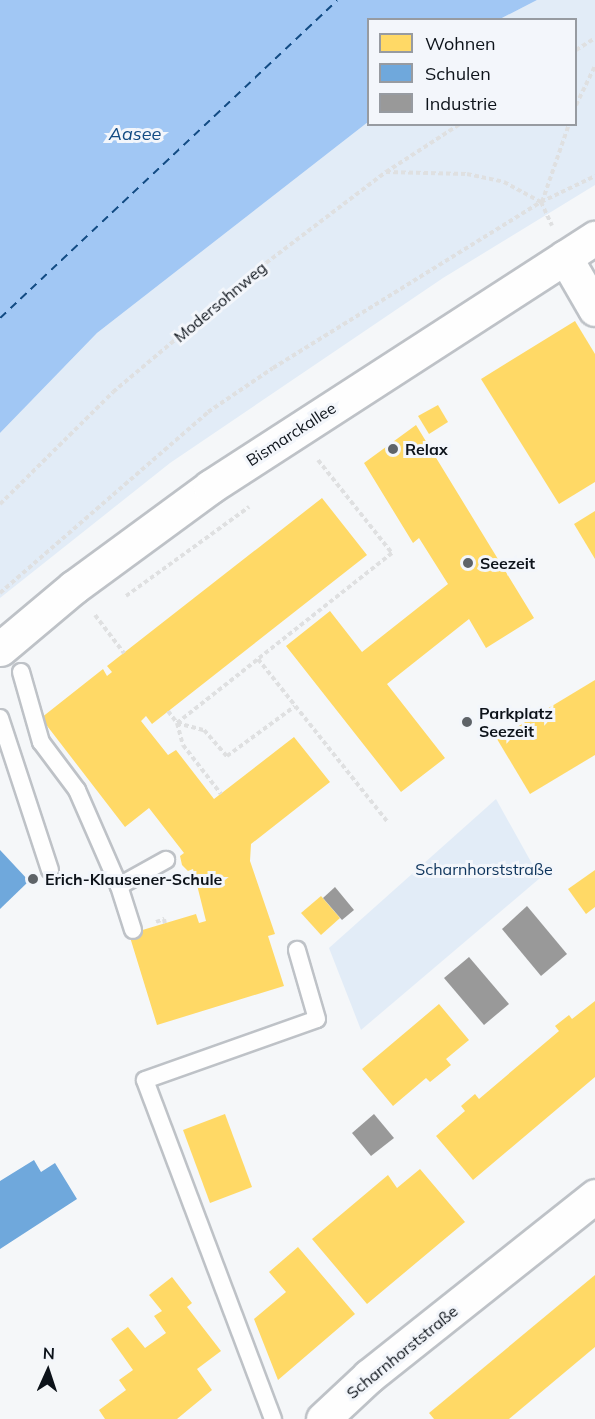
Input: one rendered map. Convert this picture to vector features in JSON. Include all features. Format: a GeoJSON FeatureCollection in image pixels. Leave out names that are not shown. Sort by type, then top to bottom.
{"type":"FeatureCollection","features":[{"type":"Feature","properties":{"kind":"street","name":"Bismarckallee"},"geometry":{"type":"LineString","coordinates":[[10,661],[74,587],[210,487],[595,238]]}},
{"type":"Feature","properties":{"kind":"street"},"geometry":{"type":"LineString","coordinates":[[565,257],[595,309]]}},
{"type":"Feature","properties":{"kind":"street","name":"Scharnhorststraße"},"geometry":{"type":"LineString","coordinates":[[323,1419],[369,1376],[595,1196]]}},
{"type":"Feature","properties":{"kind":"lane"},"geometry":{"type":"LineString","coordinates":[[10,661],[41,742],[77,790],[119,886],[133,930]]}},
{"type":"Feature","properties":{"kind":"lane"},"geometry":{"type":"LineString","coordinates":[[0,718],[50,870]]}},
{"type":"Feature","properties":{"kind":"lane"},"geometry":{"type":"LineString","coordinates":[[119,886],[166,860]]}},
{"type":"Feature","properties":{"kind":"lane"},"geometry":{"type":"LineString","coordinates":[[273,1419],[145,1080],[317,1019],[297,950]]}},
{"type":"Feature","properties":{"kind":"path"},"geometry":{"type":"LineString","coordinates":[[577,49],[595,38]]}},
{"type":"Feature","properties":{"kind":"path"},"geometry":{"type":"LineString","coordinates":[[577,103],[595,66]]}},
{"type":"Feature","properties":{"kind":"path","name":"Modersohnweg"},"geometry":{"type":"LineString","coordinates":[[0,504],[113,392],[266,263],[386,172],[457,126]]}},
{"type":"Feature","properties":{"kind":"path"},"geometry":{"type":"LineString","coordinates":[[541,202],[568,126]]}},
{"type":"Feature","properties":{"kind":"path"},"geometry":{"type":"LineString","coordinates":[[386,172],[467,174],[504,182],[541,202],[565,257]]}},
{"type":"Feature","properties":{"kind":"path"},"geometry":{"type":"LineString","coordinates":[[0,593],[208,412],[273,368],[541,202],[595,176]]}},
{"type":"Feature","properties":{"kind":"path"},"geometry":{"type":"LineString","coordinates":[[307,465],[327,452]]}},
{"type":"Feature","properties":{"kind":"path"},"geometry":{"type":"LineString","coordinates":[[177,723],[392,553],[317,458]]}},
{"type":"Feature","properties":{"kind":"path"},"geometry":{"type":"LineString","coordinates":[[116,603],[259,500]]}},
{"type":"Feature","properties":{"kind":"path"},"geometry":{"type":"LineString","coordinates":[[74,587],[124,653]]}},
{"type":"Feature","properties":{"kind":"path"},"geometry":{"type":"LineString","coordinates":[[87,624],[106,610]]}},
{"type":"Feature","properties":{"kind":"path"},"geometry":{"type":"LineString","coordinates":[[258,659],[387,821]]}},
{"type":"Feature","properties":{"kind":"path"},"geometry":{"type":"LineString","coordinates":[[177,723],[204,730],[227,756],[296,706]]}},
{"type":"Feature","properties":{"kind":"path"},"geometry":{"type":"LineString","coordinates":[[168,711],[177,723],[183,744],[221,794]]}},
{"type":"Feature","properties":{"kind":"green space"},"geometry":{"type":"Polygon","coordinates":[[[537,0],[595,0],[595,185],[443,278],[170,463],[0,598],[0,433],[97,333],[367,123],[367,126],[577,126],[577,18],[502,18],[537,0]]]}},
{"type":"Feature","properties":{"kind":"green space","name":"Scharnhorststraße"},"geometry":{"type":"Polygon","coordinates":[[[496,799],[540,878],[361,1030],[329,948],[496,799]]]}},
{"type":"Feature","properties":{"kind":"water","name":"Aasee"},"geometry":{"type":"Polygon","coordinates":[[[0,0],[537,0],[502,18],[367,18],[367,123],[97,333],[0,433],[0,0]]]}},
{"type":"Feature","properties":{"kind":"building: Wohnen"},"geometry":{"type":"Polygon","coordinates":[[[575,321],[595,354],[595,482],[559,504],[481,379],[575,321]]]}},
{"type":"Feature","properties":{"kind":"building: Wohnen"},"geometry":{"type":"Polygon","coordinates":[[[438,405],[448,422],[429,434],[418,416],[438,405]]]}},
{"type":"Feature","properties":{"kind":"building: Wohnen","name":"Seezeit"},"geometry":{"type":"Polygon","coordinates":[[[416,425],[534,618],[486,648],[469,619],[387,684],[445,758],[401,792],[286,646],[330,611],[362,652],[448,584],[419,538],[413,543],[364,463],[416,425]]]}},
{"type":"Feature","properties":{"kind":"building: Wohnen"},"geometry":{"type":"Polygon","coordinates":[[[322,498],[367,555],[152,724],[146,716],[141,721],[168,755],[176,750],[214,799],[294,737],[330,782],[251,844],[250,861],[275,934],[268,936],[284,986],[157,1025],[129,934],[196,914],[199,923],[206,921],[193,869],[188,871],[182,865],[180,856],[184,853],[149,808],[125,827],[41,718],[103,669],[107,676],[112,672],[107,666],[322,498]]]}},
{"type":"Feature","properties":{"kind":"building: Wohnen"},"geometry":{"type":"Polygon","coordinates":[[[595,511],[595,559],[574,524],[595,511]]]}},
{"type":"Feature","properties":{"kind":"building: Wohnen"},"geometry":{"type":"Polygon","coordinates":[[[595,680],[595,755],[530,794],[497,739],[595,680]]]}},
{"type":"Feature","properties":{"kind":"building: Wohnen"},"geometry":{"type":"Polygon","coordinates":[[[595,870],[595,907],[586,914],[568,889],[595,870]]]}},
{"type":"Feature","properties":{"kind":"building: Wohnen"},"geometry":{"type":"Polygon","coordinates":[[[321,896],[340,918],[321,935],[301,913],[321,896]]]}},
{"type":"Feature","properties":{"kind":"building: Wohnen"},"geometry":{"type":"Polygon","coordinates":[[[595,1001],[595,1077],[473,1180],[436,1136],[465,1111],[461,1106],[475,1094],[479,1099],[559,1031],[555,1026],[569,1015],[572,1019],[595,1001]]]}},
{"type":"Feature","properties":{"kind":"building: Wohnen"},"geometry":{"type":"Polygon","coordinates":[[[439,1004],[469,1040],[446,1059],[451,1065],[430,1082],[426,1078],[393,1106],[362,1069],[439,1004]]]}},
{"type":"Feature","properties":{"kind":"building: Wohnen"},"geometry":{"type":"Polygon","coordinates":[[[225,1114],[252,1187],[210,1203],[183,1130],[225,1114]]]}},
{"type":"Feature","properties":{"kind":"building: Wohnen"},"geometry":{"type":"Polygon","coordinates":[[[420,1169],[465,1222],[367,1304],[312,1239],[388,1175],[397,1188],[420,1169]]]}},
{"type":"Feature","properties":{"kind":"building: Wohnen"},"geometry":{"type":"Polygon","coordinates":[[[298,1247],[355,1314],[278,1380],[254,1319],[286,1292],[269,1272],[298,1247]]]}},
{"type":"Feature","properties":{"kind":"building: Wohnen"},"geometry":{"type":"Polygon","coordinates":[[[595,1275],[595,1347],[509,1419],[434,1419],[429,1413],[595,1275]]]}},
{"type":"Feature","properties":{"kind":"building: Wohnen"},"geometry":{"type":"Polygon","coordinates":[[[172,1277],[192,1303],[187,1307],[221,1351],[197,1369],[212,1390],[177,1419],[105,1419],[99,1410],[126,1390],[119,1380],[133,1370],[111,1339],[128,1327],[145,1348],[166,1333],[154,1316],[162,1311],[149,1295],[172,1277]]]}},
{"type":"Feature","properties":{"kind":"building: Schulen"},"geometry":{"type":"Polygon","coordinates":[[[0,850],[29,881],[0,909],[0,850]]]}},
{"type":"Feature","properties":{"kind":"building: Schulen"},"geometry":{"type":"Polygon","coordinates":[[[34,1160],[41,1172],[55,1163],[77,1199],[0,1249],[0,1181],[34,1160]]]}},
{"type":"Feature","properties":{"kind":"building: Industrie"},"geometry":{"type":"Polygon","coordinates":[[[335,887],[354,910],[342,920],[323,898],[335,887]]]}},
{"type":"Feature","properties":{"kind":"building: Industrie"},"geometry":{"type":"Polygon","coordinates":[[[527,906],[567,954],[541,976],[502,929],[527,906]]]}},
{"type":"Feature","properties":{"kind":"building: Industrie"},"geometry":{"type":"Polygon","coordinates":[[[469,957],[509,1004],[484,1025],[444,978],[469,957]]]}},
{"type":"Feature","properties":{"kind":"building: Industrie"},"geometry":{"type":"Polygon","coordinates":[[[374,1114],[394,1138],[371,1156],[352,1133],[374,1114]]]}},
{"type":"Feature","properties":{"kind":"ferry route"},"geometry":{"type":"LineString","coordinates":[[0,318],[337,0]]}},
{"type":"Feature","properties":{"kind":"place","name":"Relax"},"geometry":{"type":"Point","coordinates":[393,449]}},
{"type":"Feature","properties":{"kind":"place","name":"Seezeit"},"geometry":{"type":"Point","coordinates":[468,563]}},
{"type":"Feature","properties":{"kind":"place","name":"Parkplatz Seezeit"},"geometry":{"type":"Point","coordinates":[467,722]}},
{"type":"Feature","properties":{"kind":"place","name":"Erich-Klausener-Schule"},"geometry":{"type":"Point","coordinates":[33,879]}}]}
